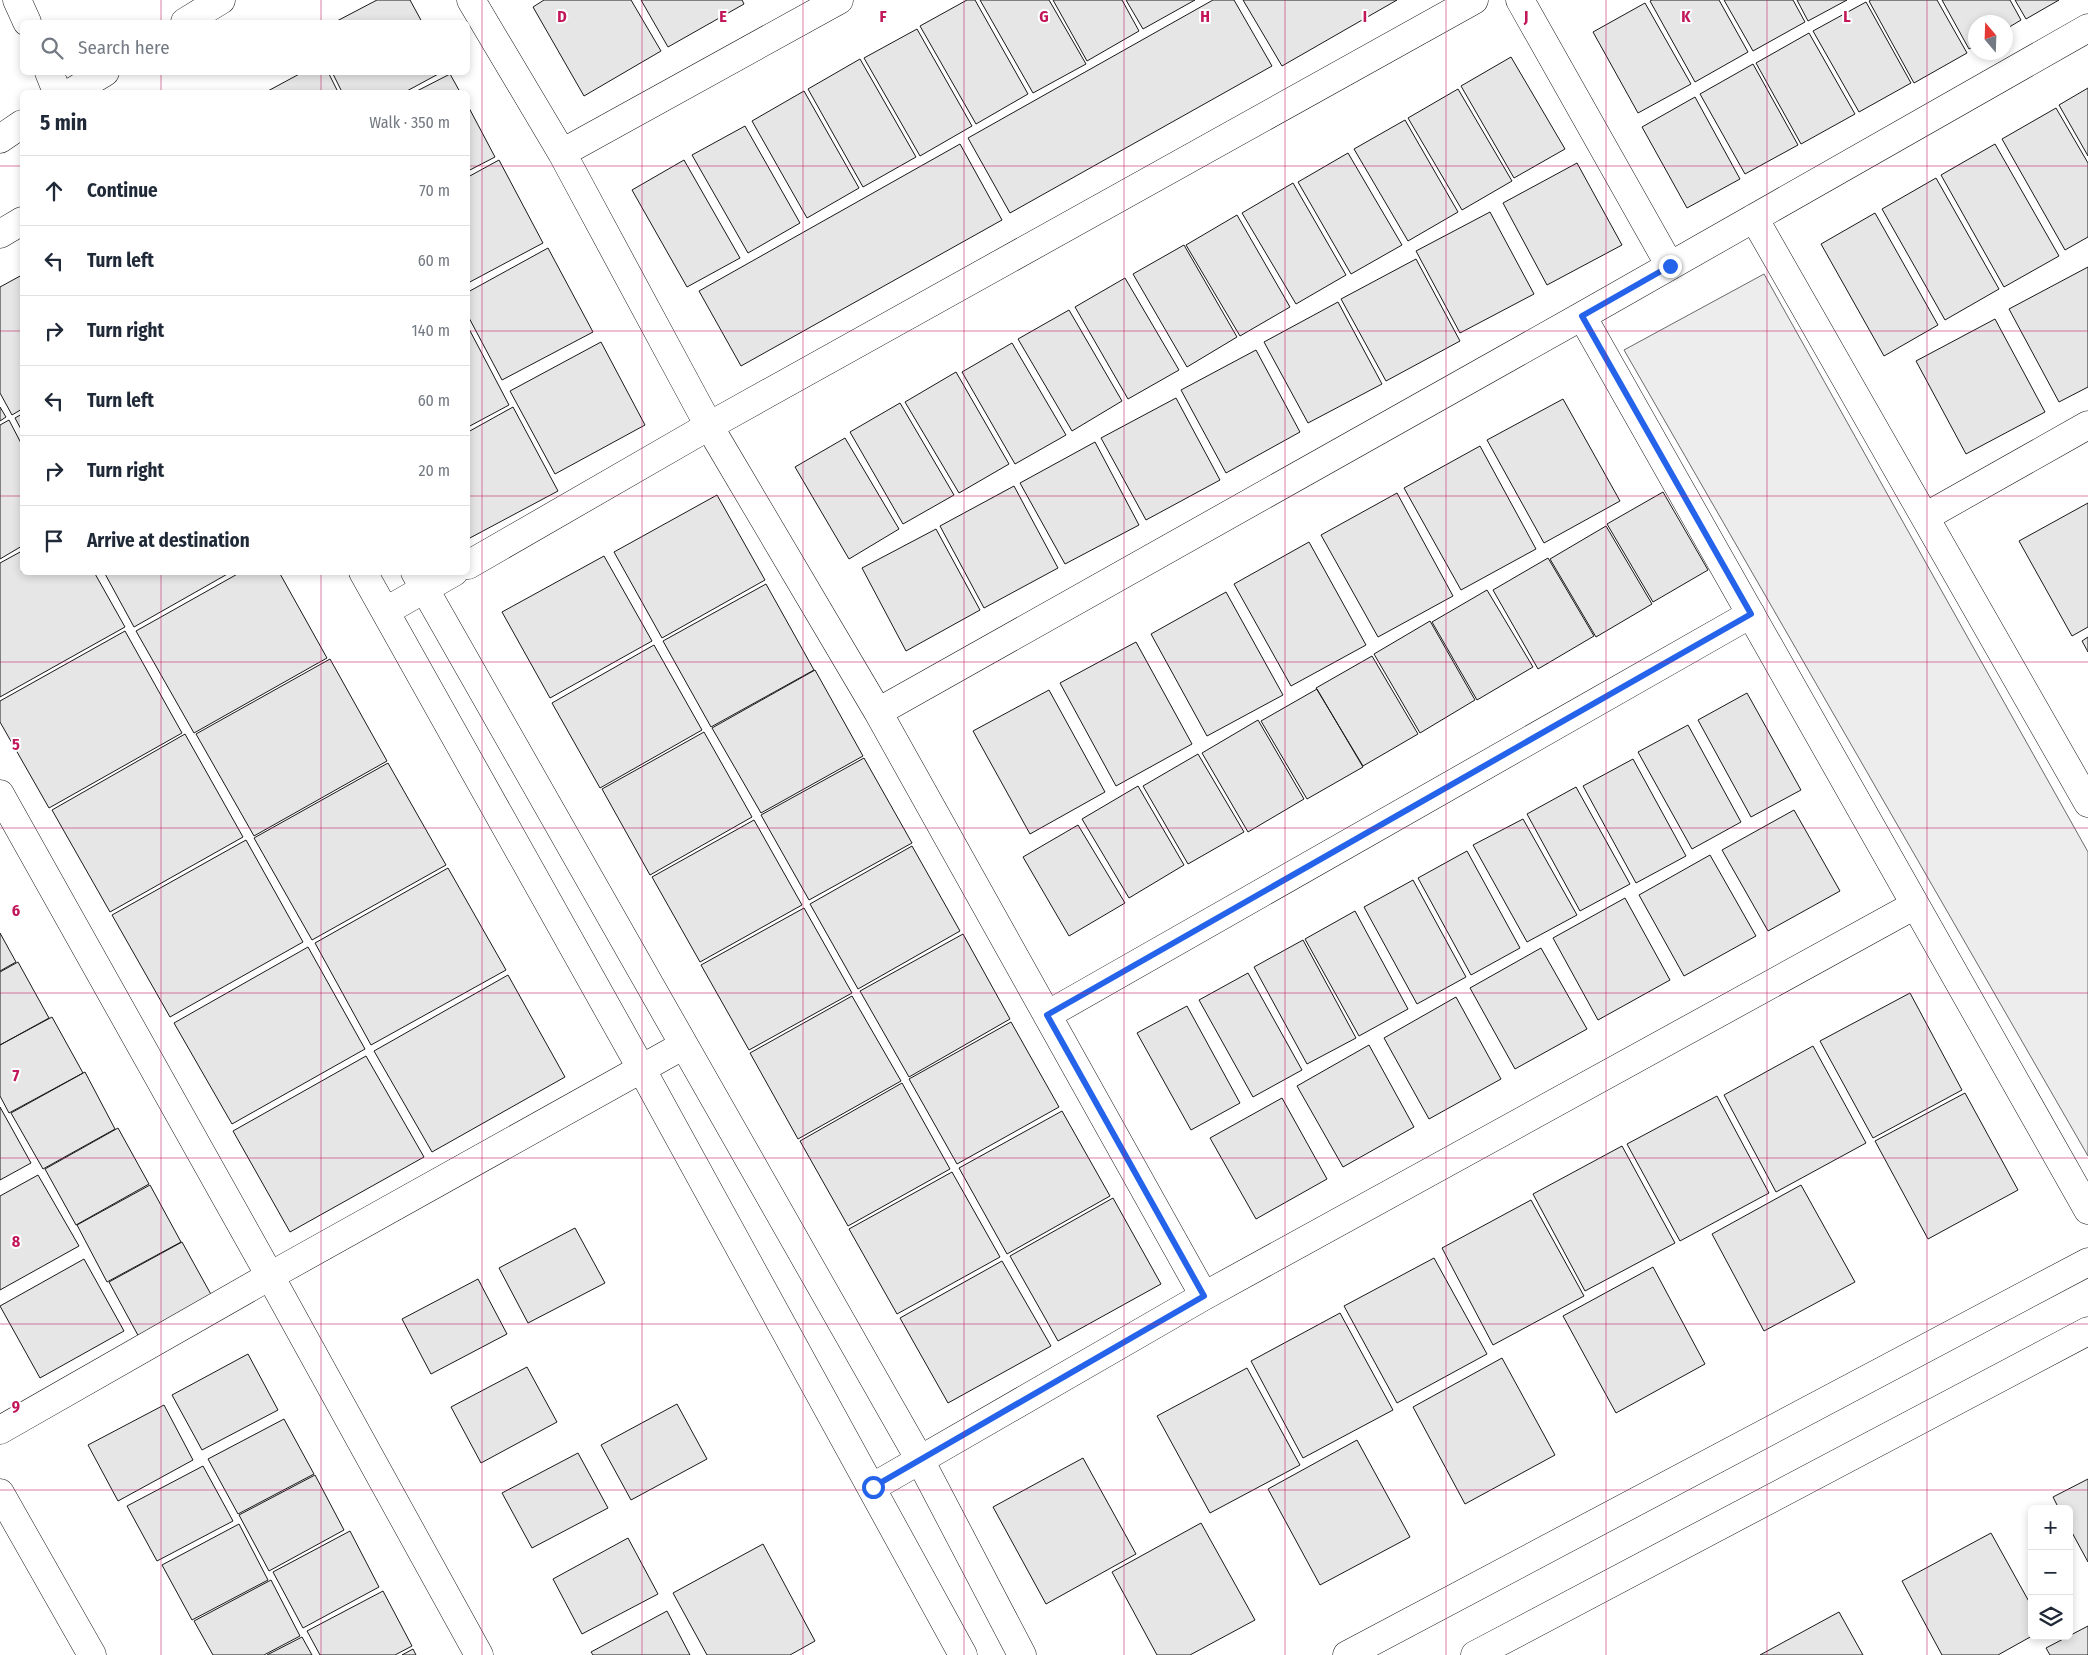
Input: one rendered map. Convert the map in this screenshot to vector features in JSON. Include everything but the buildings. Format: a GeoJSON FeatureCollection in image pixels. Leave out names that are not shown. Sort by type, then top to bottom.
{"type":"FeatureCollection","features":[{"type":"Feature","properties":{"kind":"street"},"geometry":{"type":"LineString","coordinates":[[17,0],[26,20]]}},
{"type":"Feature","properties":{"kind":"street"},"geometry":{"type":"LineString","coordinates":[[188,20],[221,0]]}},
{"type":"Feature","properties":{"kind":"street"},"geometry":{"type":"LineString","coordinates":[[471,0],[562,153],[709,426],[878,712],[1204,1296]]}},
{"type":"Feature","properties":{"kind":"street"},"geometry":{"type":"LineString","coordinates":[[562,153],[839,0]]}},
{"type":"Feature","properties":{"kind":"street"},"geometry":{"type":"LineString","coordinates":[[470,564],[709,426],[1474,0]]}},
{"type":"Feature","properties":{"kind":"street"},"geometry":{"type":"LineString","coordinates":[[1520,0],[1670,266]]}},
{"type":"Feature","properties":{"kind":"street"},"geometry":{"type":"LineString","coordinates":[[878,712],[1582,316],[2088,28]]}},
{"type":"Feature","properties":{"kind":"street"},"geometry":{"type":"LineString","coordinates":[[50,75],[56,90]]}},
{"type":"Feature","properties":{"kind":"street"},"geometry":{"type":"LineString","coordinates":[[75,90],[100,75]]}},
{"type":"Feature","properties":{"kind":"street"},"geometry":{"type":"LineString","coordinates":[[0,139],[20,125]]}},
{"type":"Feature","properties":{"kind":"street"},"geometry":{"type":"LineString","coordinates":[[1754,218],[2088,803]]}},
{"type":"Feature","properties":{"kind":"street"},"geometry":{"type":"LineString","coordinates":[[0,234],[20,222]]}},
{"type":"Feature","properties":{"kind":"street"},"geometry":{"type":"LineString","coordinates":[[1582,316],[2088,1210]]}},
{"type":"Feature","properties":{"kind":"street"},"geometry":{"type":"LineString","coordinates":[[1925,517],[2088,425]]}},
{"type":"Feature","properties":{"kind":"street"},"geometry":{"type":"LineString","coordinates":[[365,575],[641,1068],[873,1487],[963,1655]]}},
{"type":"Feature","properties":{"kind":"street"},"geometry":{"type":"LineString","coordinates":[[386,611],[420,581],[443,575]]}},
{"type":"Feature","properties":{"kind":"street"},"geometry":{"type":"LineString","coordinates":[[420,581],[920,1460],[1022,1655]]}},
{"type":"Feature","properties":{"kind":"street"},"geometry":{"type":"LineString","coordinates":[[1047,1015],[1751,614]]}},
{"type":"Feature","properties":{"kind":"street"},"geometry":{"type":"LineString","coordinates":[[0,794],[270,1276],[479,1655]]}},
{"type":"Feature","properties":{"kind":"street"},"geometry":{"type":"LineString","coordinates":[[873,1487],[1204,1296],[1915,904]]}},
{"type":"Feature","properties":{"kind":"street"},"geometry":{"type":"LineString","coordinates":[[0,1430],[270,1276],[684,1045]]}},
{"type":"Feature","properties":{"kind":"street"},"geometry":{"type":"LineString","coordinates":[[1347,1655],[2088,1262]]}},
{"type":"Feature","properties":{"kind":"street"},"geometry":{"type":"LineString","coordinates":[[1475,1655],[2088,1331]]}},
{"type":"Feature","properties":{"kind":"street"},"geometry":{"type":"LineString","coordinates":[[0,1493],[92,1655]]}},
{"type":"Feature","properties":{"kind":"shaded area"},"geometry":{"type":"Polygon","coordinates":[[[1764,274],[2088,852],[2088,1156],[1624,350],[1764,274]]]}},
{"type":"Feature","properties":{"kind":"route"},"geometry":{"type":"LineString","coordinates":[[873,1487],[1204,1296],[1047,1015],[1751,614],[1582,316],[1670,266]]}}]}
